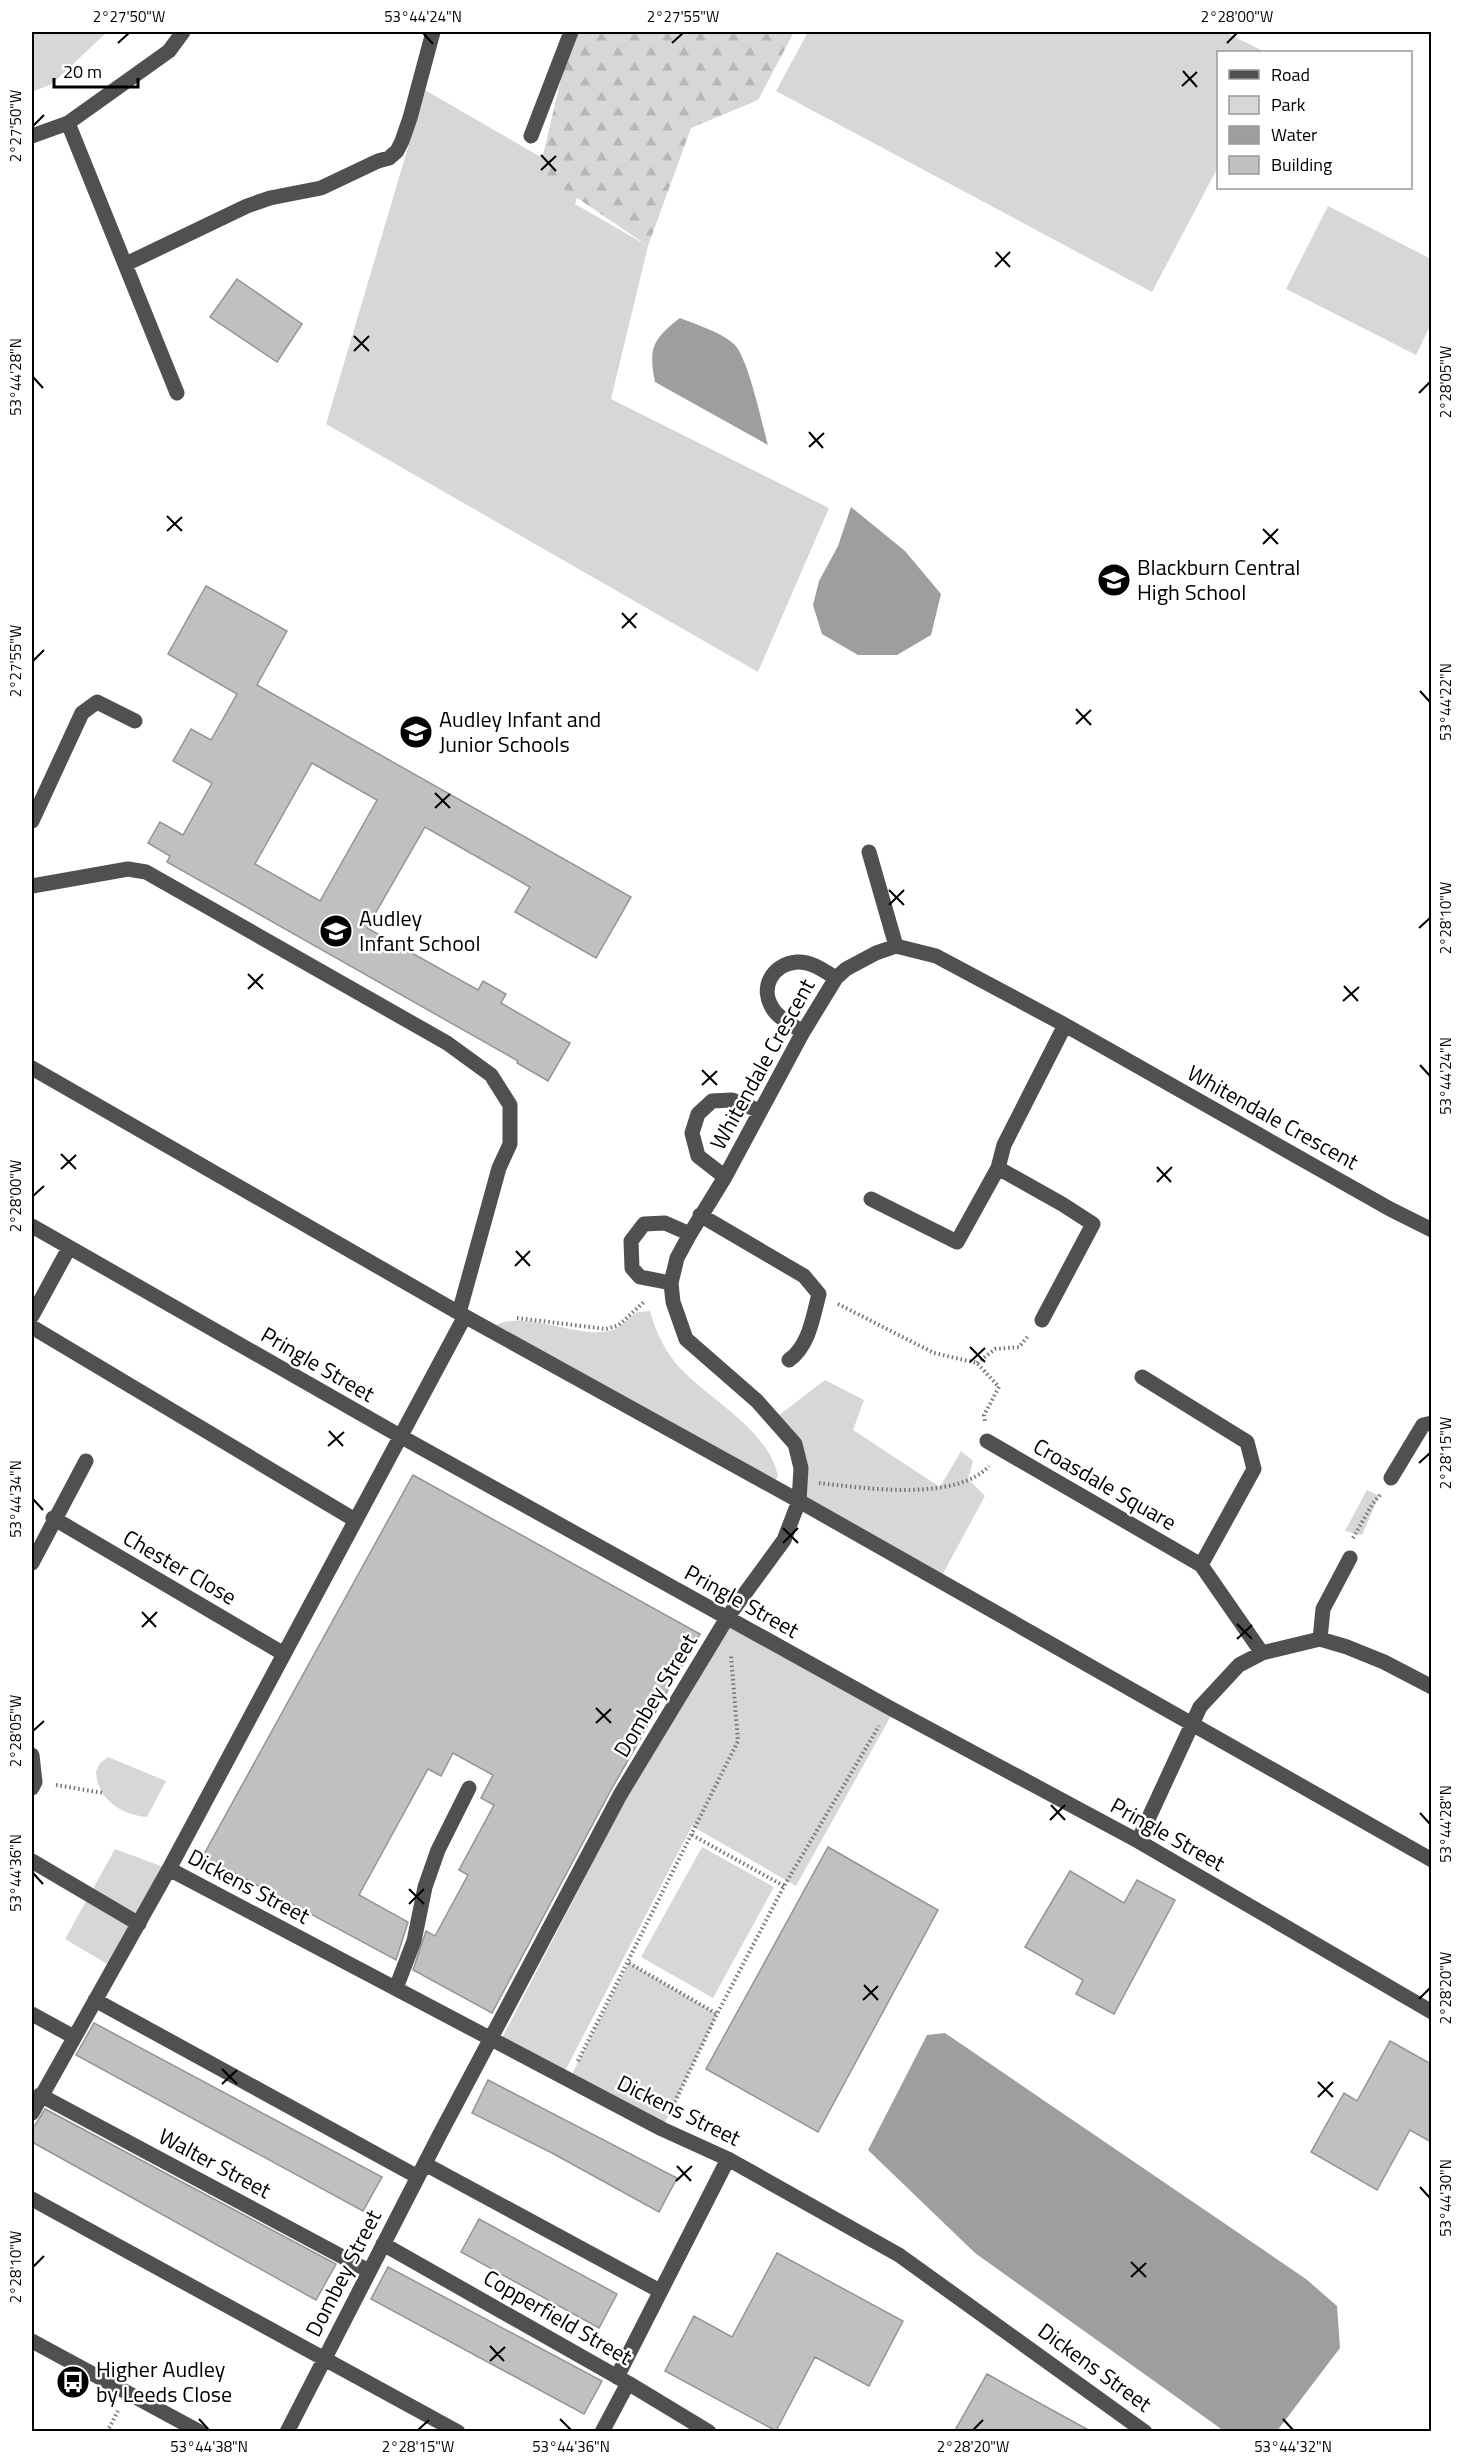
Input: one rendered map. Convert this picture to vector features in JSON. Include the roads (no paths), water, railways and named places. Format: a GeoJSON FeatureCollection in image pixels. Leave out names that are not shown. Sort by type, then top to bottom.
{"type":"FeatureCollection","features":[{"type":"Feature","properties":{"kind":"street"},"geometry":{"type":"LineString","coordinates":[[32,136],[68,123],[169,51],[183,32]]}},
{"type":"Feature","properties":{"kind":"street"},"geometry":{"type":"LineString","coordinates":[[126,264],[247,206],[270,198],[321,188],[389,158],[397,151],[410,118],[433,32]]}},
{"type":"Feature","properties":{"kind":"street"},"geometry":{"type":"LineString","coordinates":[[531,136],[571,32]]}},
{"type":"Feature","properties":{"kind":"street"},"geometry":{"type":"LineString","coordinates":[[68,123],[177,393]]}},
{"type":"Feature","properties":{"kind":"street"},"geometry":{"type":"LineString","coordinates":[[32,821],[82,713],[97,702],[135,721]]}},
{"type":"Feature","properties":{"kind":"street"},"geometry":{"type":"LineString","coordinates":[[869,852],[896,946]]}},
{"type":"Feature","properties":{"kind":"street"},"geometry":{"type":"LineString","coordinates":[[32,886],[128,869],[146,872],[447,1043],[491,1075],[510,1106],[510,1144],[499,1168],[462,1315],[400,1437],[182,1845],[32,2113]]}},
{"type":"Feature","properties":{"kind":"street","name":"Whitendale Crescent"},"geometry":{"type":"LineString","coordinates":[[727,1618],[784,1540],[799,1501],[801,1468],[795,1444],[757,1401],[686,1339],[673,1302],[671,1283],[677,1258],[700,1215],[725,1177],[803,1032],[836,978],[846,969],[876,953],[896,946],[936,956],[1065,1025],[1431,1230]]}},
{"type":"Feature","properties":{"kind":"street"},"geometry":{"type":"LineString","coordinates":[[803,1032],[773,1011],[766,993],[770,977],[781,966],[798,962],[814,964],[836,978]]}},
{"type":"Feature","properties":{"kind":"street"},"geometry":{"type":"LineString","coordinates":[[871,1199],[957,1242],[998,1168],[1004,1145],[1065,1025]]}},
{"type":"Feature","properties":{"kind":"street"},"geometry":{"type":"LineString","coordinates":[[32,1068],[462,1315],[799,1501],[1431,1860]]}},
{"type":"Feature","properties":{"kind":"street"},"geometry":{"type":"LineString","coordinates":[[725,1177],[698,1156],[692,1133],[698,1114],[712,1101],[732,1100],[760,1111]]}},
{"type":"Feature","properties":{"kind":"street"},"geometry":{"type":"LineString","coordinates":[[998,1168],[1093,1224],[1042,1320]]}},
{"type":"Feature","properties":{"kind":"street"},"geometry":{"type":"LineString","coordinates":[[700,1215],[804,1276],[819,1294],[809,1330],[798,1353],[789,1360]]}},
{"type":"Feature","properties":{"kind":"street"},"geometry":{"type":"LineString","coordinates":[[671,1283],[640,1277],[632,1268],[631,1241],[644,1224],[665,1223],[690,1234]]}},
{"type":"Feature","properties":{"kind":"street","name":"Pringle Street"},"geometry":{"type":"LineString","coordinates":[[32,1226],[400,1437],[890,1708],[1138,1842],[1431,2012]]}},
{"type":"Feature","properties":{"kind":"street"},"geometry":{"type":"LineString","coordinates":[[32,1316],[69,1248]]}},
{"type":"Feature","properties":{"kind":"street"},"geometry":{"type":"LineString","coordinates":[[32,1327],[355,1520]]}},
{"type":"Feature","properties":{"kind":"street"},"geometry":{"type":"LineString","coordinates":[[1142,1377],[1247,1442],[1254,1469],[1201,1565]]}},
{"type":"Feature","properties":{"kind":"street"},"geometry":{"type":"LineString","coordinates":[[1391,1478],[1423,1425],[1431,1423]]}},
{"type":"Feature","properties":{"kind":"street","name":"Croasdale Square"},"geometry":{"type":"LineString","coordinates":[[987,1441],[1201,1565],[1262,1653]]}},
{"type":"Feature","properties":{"kind":"street"},"geometry":{"type":"LineString","coordinates":[[32,1563],[53,1518],[86,1461]]}},
{"type":"Feature","properties":{"kind":"street","name":"Chester Close"},"geometry":{"type":"LineString","coordinates":[[53,1518],[284,1654]]}},
{"type":"Feature","properties":{"kind":"street"},"geometry":{"type":"LineString","coordinates":[[1320,1639],[1323,1609],[1350,1558]]}},
{"type":"Feature","properties":{"kind":"street","name":"Dombey Street"},"geometry":{"type":"LineString","coordinates":[[287,2432],[440,2134],[620,1795],[727,1618]]}},
{"type":"Feature","properties":{"kind":"street"},"geometry":{"type":"LineString","coordinates":[[1138,1842],[1200,1707],[1239,1665],[1262,1653],[1320,1639],[1384,1662],[1431,1687]]}},
{"type":"Feature","properties":{"kind":"street"},"geometry":{"type":"LineString","coordinates":[[32,1755],[33,1785]]}},
{"type":"Feature","properties":{"kind":"street"},"geometry":{"type":"LineString","coordinates":[[396,1988],[414,1941],[425,1887],[438,1850],[469,1788]]}},
{"type":"Feature","properties":{"kind":"street"},"geometry":{"type":"LineString","coordinates":[[32,1861],[139,1924]]}},
{"type":"Feature","properties":{"kind":"street","name":"Dickens Street"},"geometry":{"type":"LineString","coordinates":[[169,1869],[662,2129],[728,2159],[899,2254],[1145,2432]]}},
{"type":"Feature","properties":{"kind":"street"},"geometry":{"type":"LineString","coordinates":[[95,2001],[421,2171],[660,2291]]}},
{"type":"Feature","properties":{"kind":"street"},"geometry":{"type":"LineString","coordinates":[[32,2014],[74,2037]]}},
{"type":"Feature","properties":{"kind":"street","name":"Walter Street"},"geometry":{"type":"LineString","coordinates":[[40,2096],[369,2271]]}},
{"type":"Feature","properties":{"kind":"street"},"geometry":{"type":"LineString","coordinates":[[602,2432],[660,2291],[728,2159]]}},
{"type":"Feature","properties":{"kind":"street"},"geometry":{"type":"LineString","coordinates":[[32,2199],[458,2432]]}},
{"type":"Feature","properties":{"kind":"street","name":"Copperfield Street"},"geometry":{"type":"LineString","coordinates":[[383,2244],[623,2380],[709,2432]]}},
{"type":"Feature","properties":{"kind":"street"},"geometry":{"type":"LineString","coordinates":[[33,2345],[200,2432]]}},
{"type":"Feature","properties":{"kind":"water"},"geometry":{"type":"Polygon","coordinates":[[[680,318],[722,336],[734,344],[739,351],[749,376],[768,445],[655,382],[652,361],[655,345],[664,332],[680,318]]]}},
{"type":"Feature","properties":{"kind":"water"},"geometry":{"type":"Polygon","coordinates":[[[851,507],[905,551],[941,594],[931,635],[897,655],[858,655],[822,634],[813,605],[819,581],[838,546],[851,507]]]}},
{"type":"Feature","properties":{"kind":"water"},"geometry":{"type":"Polygon","coordinates":[[[945,2033],[1306,2279],[1337,2306],[1340,2348],[1277,2431],[1224,2431],[975,2253],[868,2150],[927,2035],[945,2033]]]}},
{"type":"Feature","properties":{"kind":"place","name":"Blackburn Central High School"},"geometry":{"type":"Point","coordinates":[1114,580]}},
{"type":"Feature","properties":{"kind":"place","name":"Audley Infant and Junior Schools"},"geometry":{"type":"Point","coordinates":[416,732]}},
{"type":"Feature","properties":{"kind":"place","name":"Audley Infant School"},"geometry":{"type":"Point","coordinates":[336,931]}},
{"type":"Feature","properties":{"kind":"place","name":"Higher Audley by Leeds Close"},"geometry":{"type":"Point","coordinates":[73,2382]}}]}
